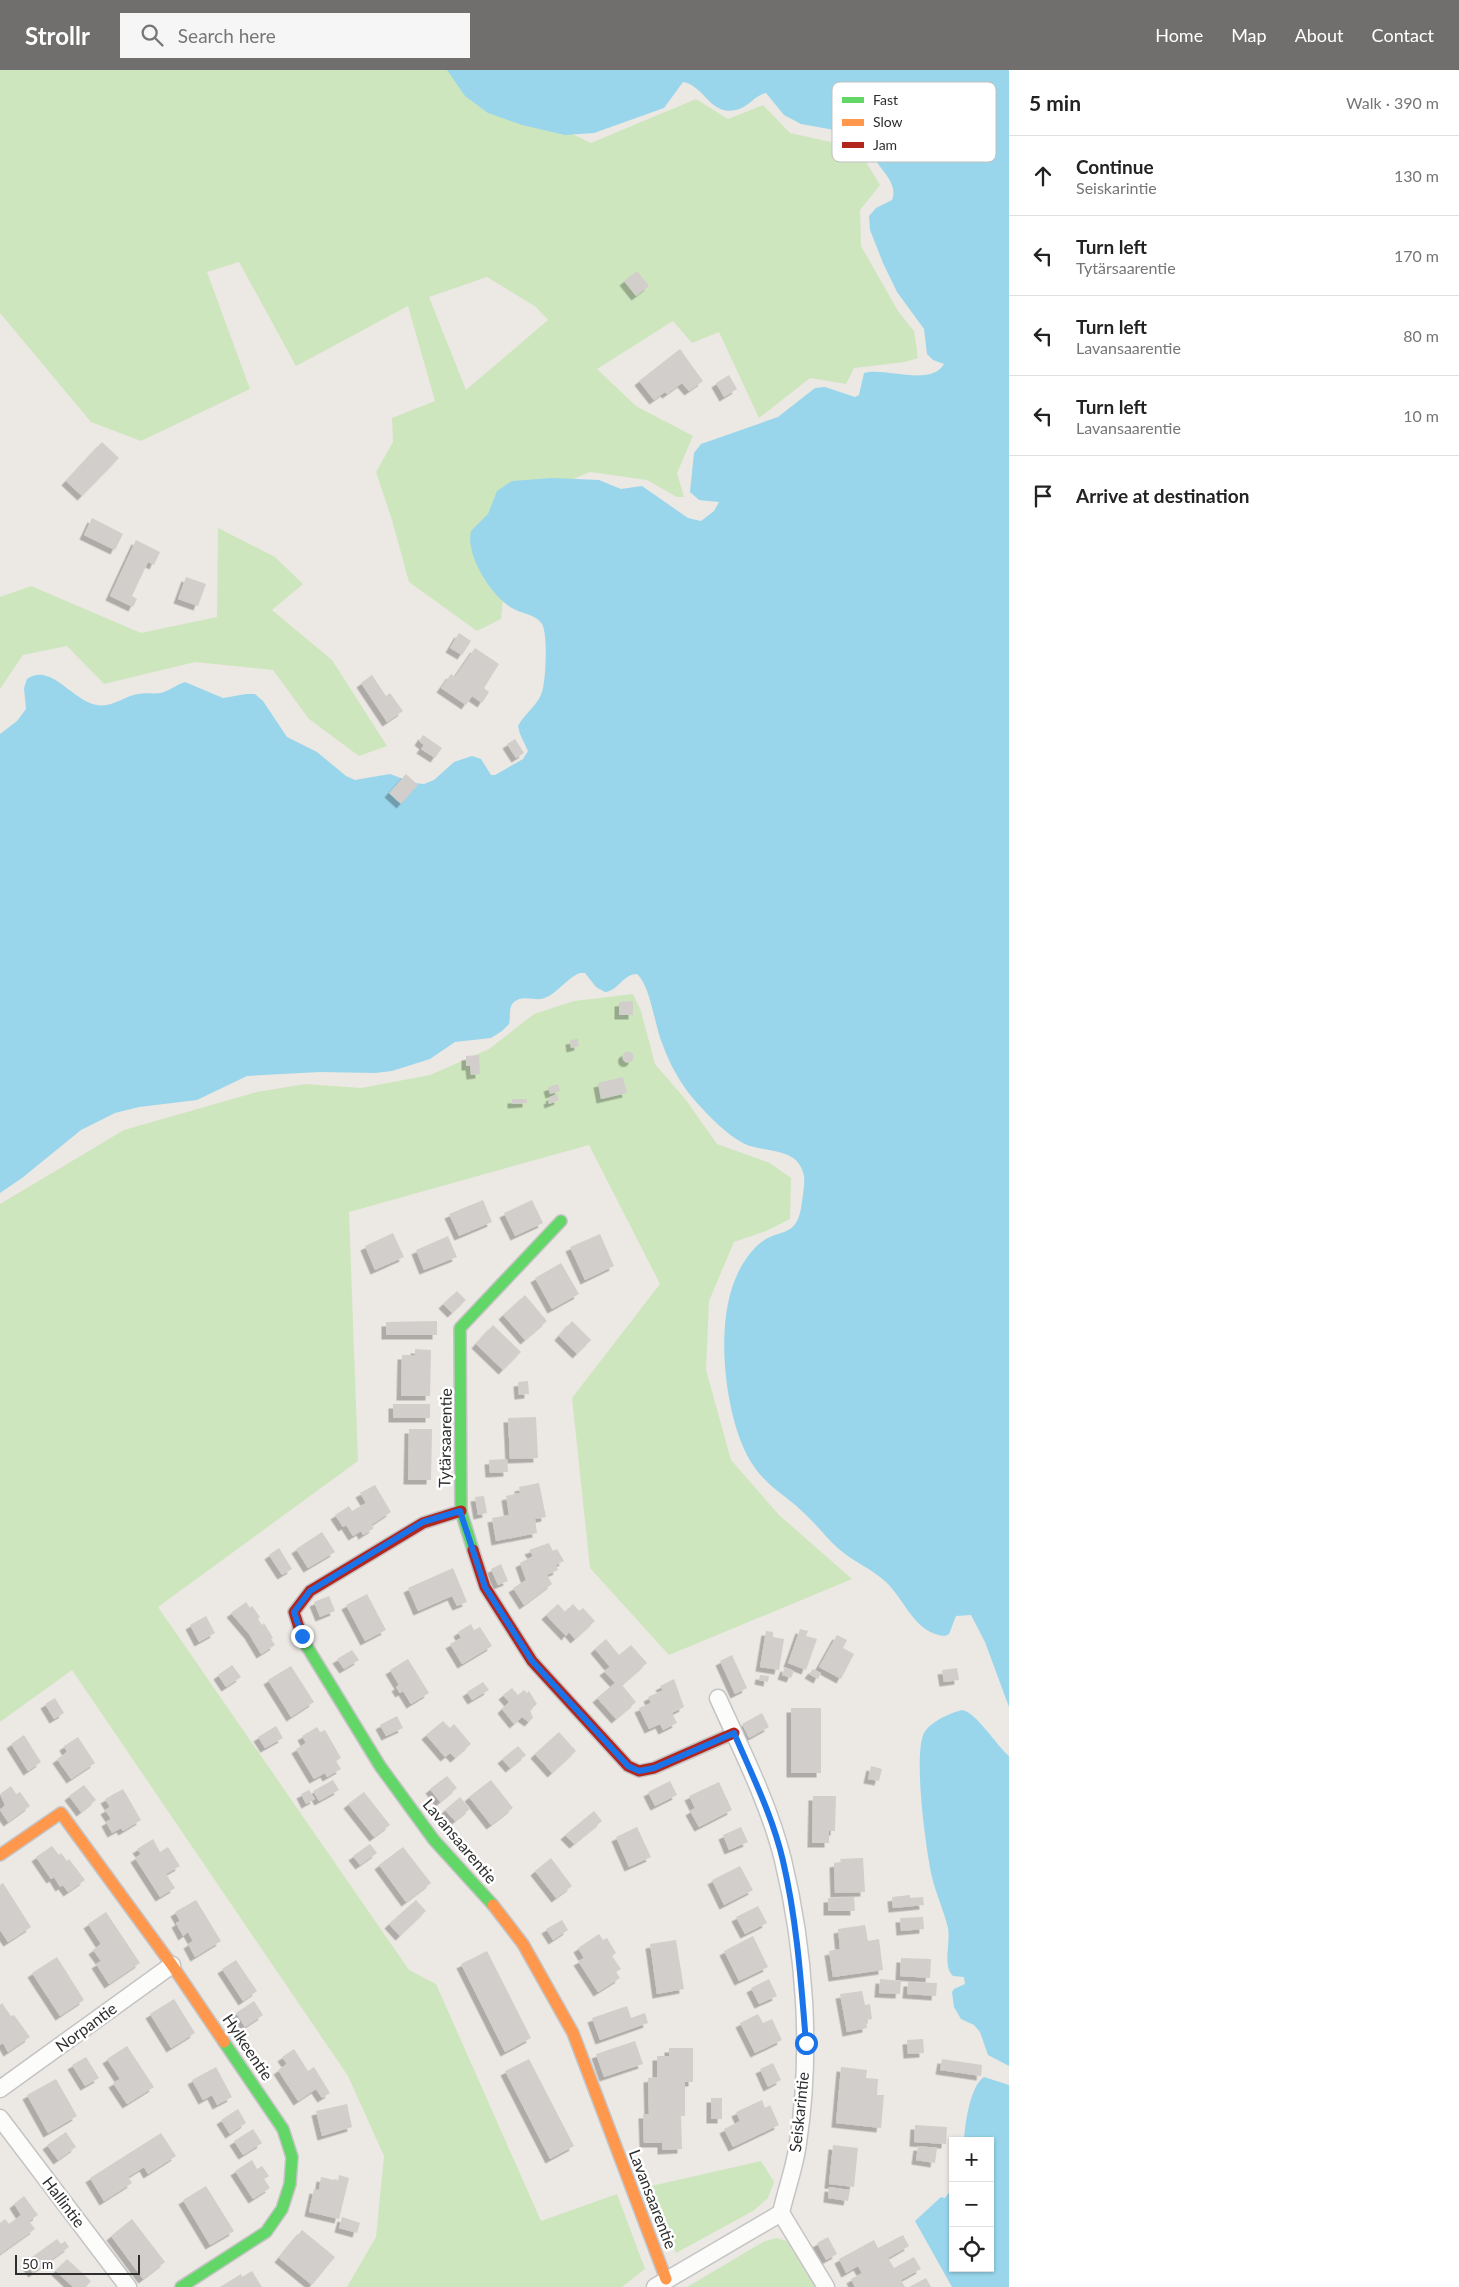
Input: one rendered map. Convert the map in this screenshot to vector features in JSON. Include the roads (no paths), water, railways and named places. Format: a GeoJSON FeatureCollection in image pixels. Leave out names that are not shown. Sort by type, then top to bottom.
{"type":"FeatureCollection","features":[{"type":"Feature","properties":{"kind":"street","name":"Tytärsaarentie"},"geometry":{"type":"LineString","coordinates":[[562,1221],[460,1328],[462,1391],[460,1511],[485,1587],[532,1661],[628,1766],[639,1771],[654,1768],[734,1733]]}},
{"type":"Feature","properties":{"kind":"street","name":"Lavansaarentie"},"geometry":{"type":"LineString","coordinates":[[460,1511],[423,1522],[310,1591],[294,1612],[302,1636],[380,1766],[434,1840],[483,1893],[523,1944],[573,2033],[660,2283]]}},
{"type":"Feature","properties":{"kind":"street","name":"Seiskarintie"},"geometry":{"type":"LineString","coordinates":[[718,1698],[761,1794],[783,1860],[798,1941],[806,2043],[798,2144],[780,2213]]}},
{"type":"Feature","properties":{"kind":"street","name":"Hylkeentie"},"geometry":{"type":"LineString","coordinates":[[0,1855],[61,1813],[172,1965],[283,2129],[292,2157],[290,2184],[284,2201],[266,2232],[181,2287]]}},
{"type":"Feature","properties":{"kind":"street","name":"Norpantie"},"geometry":{"type":"LineString","coordinates":[[0,2089],[172,1965]]}},
{"type":"Feature","properties":{"kind":"street","name":"Hallintie"},"geometry":{"type":"LineString","coordinates":[[0,2118],[128,2287]]}},
{"type":"Feature","properties":{"kind":"street"},"geometry":{"type":"LineString","coordinates":[[660,2283],[780,2213],[826,2287]]}},
{"type":"Feature","properties":{"kind":"water"},"geometry":{"type":"Polygon","coordinates":[[[447,70],[1009,70],[1009,1707],[985,1642],[971,1615],[956,1616],[949,1634],[945,1636],[935,1634],[926,1629],[911,1615],[886,1582],[840,1550],[800,1509],[761,1475],[746,1453],[733,1415],[726,1373],[724,1333],[729,1298],[738,1272],[754,1249],[770,1237],[790,1229],[795,1224],[802,1202],[804,1176],[795,1159],[779,1152],[751,1146],[730,1135],[691,1096],[676,1074],[669,1059],[659,1036],[652,1006],[642,979],[637,974],[628,977],[614,989],[605,992],[596,987],[585,973],[580,973],[546,997],[541,999],[520,999],[514,1002],[510,1009],[509,1024],[491,1038],[455,1042],[430,1059],[392,1071],[247,1076],[197,1100],[139,1107],[115,1113],[81,1130],[22,1178],[0,1193],[0,734],[17,721],[26,709],[24,688],[27,679],[36,675],[45,675],[62,684],[79,697],[97,705],[108,705],[138,694],[164,692],[185,682],[223,698],[255,694],[263,701],[287,737],[317,752],[346,776],[355,780],[390,774],[414,783],[424,784],[434,780],[454,762],[472,756],[481,759],[491,775],[495,775],[523,759],[528,751],[518,726],[540,697],[545,678],[546,657],[542,624],[536,618],[512,608],[496,594],[481,574],[472,551],[471,531],[488,514],[497,491],[512,481],[552,478],[599,480],[621,489],[642,486],[688,518],[701,521],[714,511],[719,502],[699,500],[690,492],[694,453],[701,444],[778,417],[815,388],[825,387],[855,397],[859,395],[864,373],[929,374],[938,371],[944,364],[933,360],[927,354],[924,329],[897,292],[870,230],[869,216],[876,208],[892,200],[893,194],[891,182],[877,162],[996,162],[996,82],[832,82],[832,130],[801,124],[784,115],[766,93],[740,109],[727,111],[713,105],[696,88],[683,82],[664,108],[594,133],[565,135],[522,125],[488,113],[465,96],[447,70]]]}},
{"type":"Feature","properties":{"kind":"water"},"geometry":{"type":"Polygon","coordinates":[[[962,1710],[973,1716],[1009,1756],[1009,2066],[988,2055],[980,2032],[974,2025],[961,2019],[954,2007],[952,1992],[954,1989],[965,1984],[964,1977],[953,1976],[948,1966],[948,1928],[932,1877],[927,1847],[920,1781],[921,1744],[924,1733],[931,1725],[946,1716],[962,1710]]]}},
{"type":"Feature","properties":{"kind":"water"},"geometry":{"type":"Polygon","coordinates":[[[984,2077],[1009,2085],[1009,2287],[952,2287],[915,2221],[941,2197],[945,2198],[949,2192],[949,2272],[994,2272],[994,2137],[964,2137],[972,2097],[979,2082],[984,2077]]]}}]}
